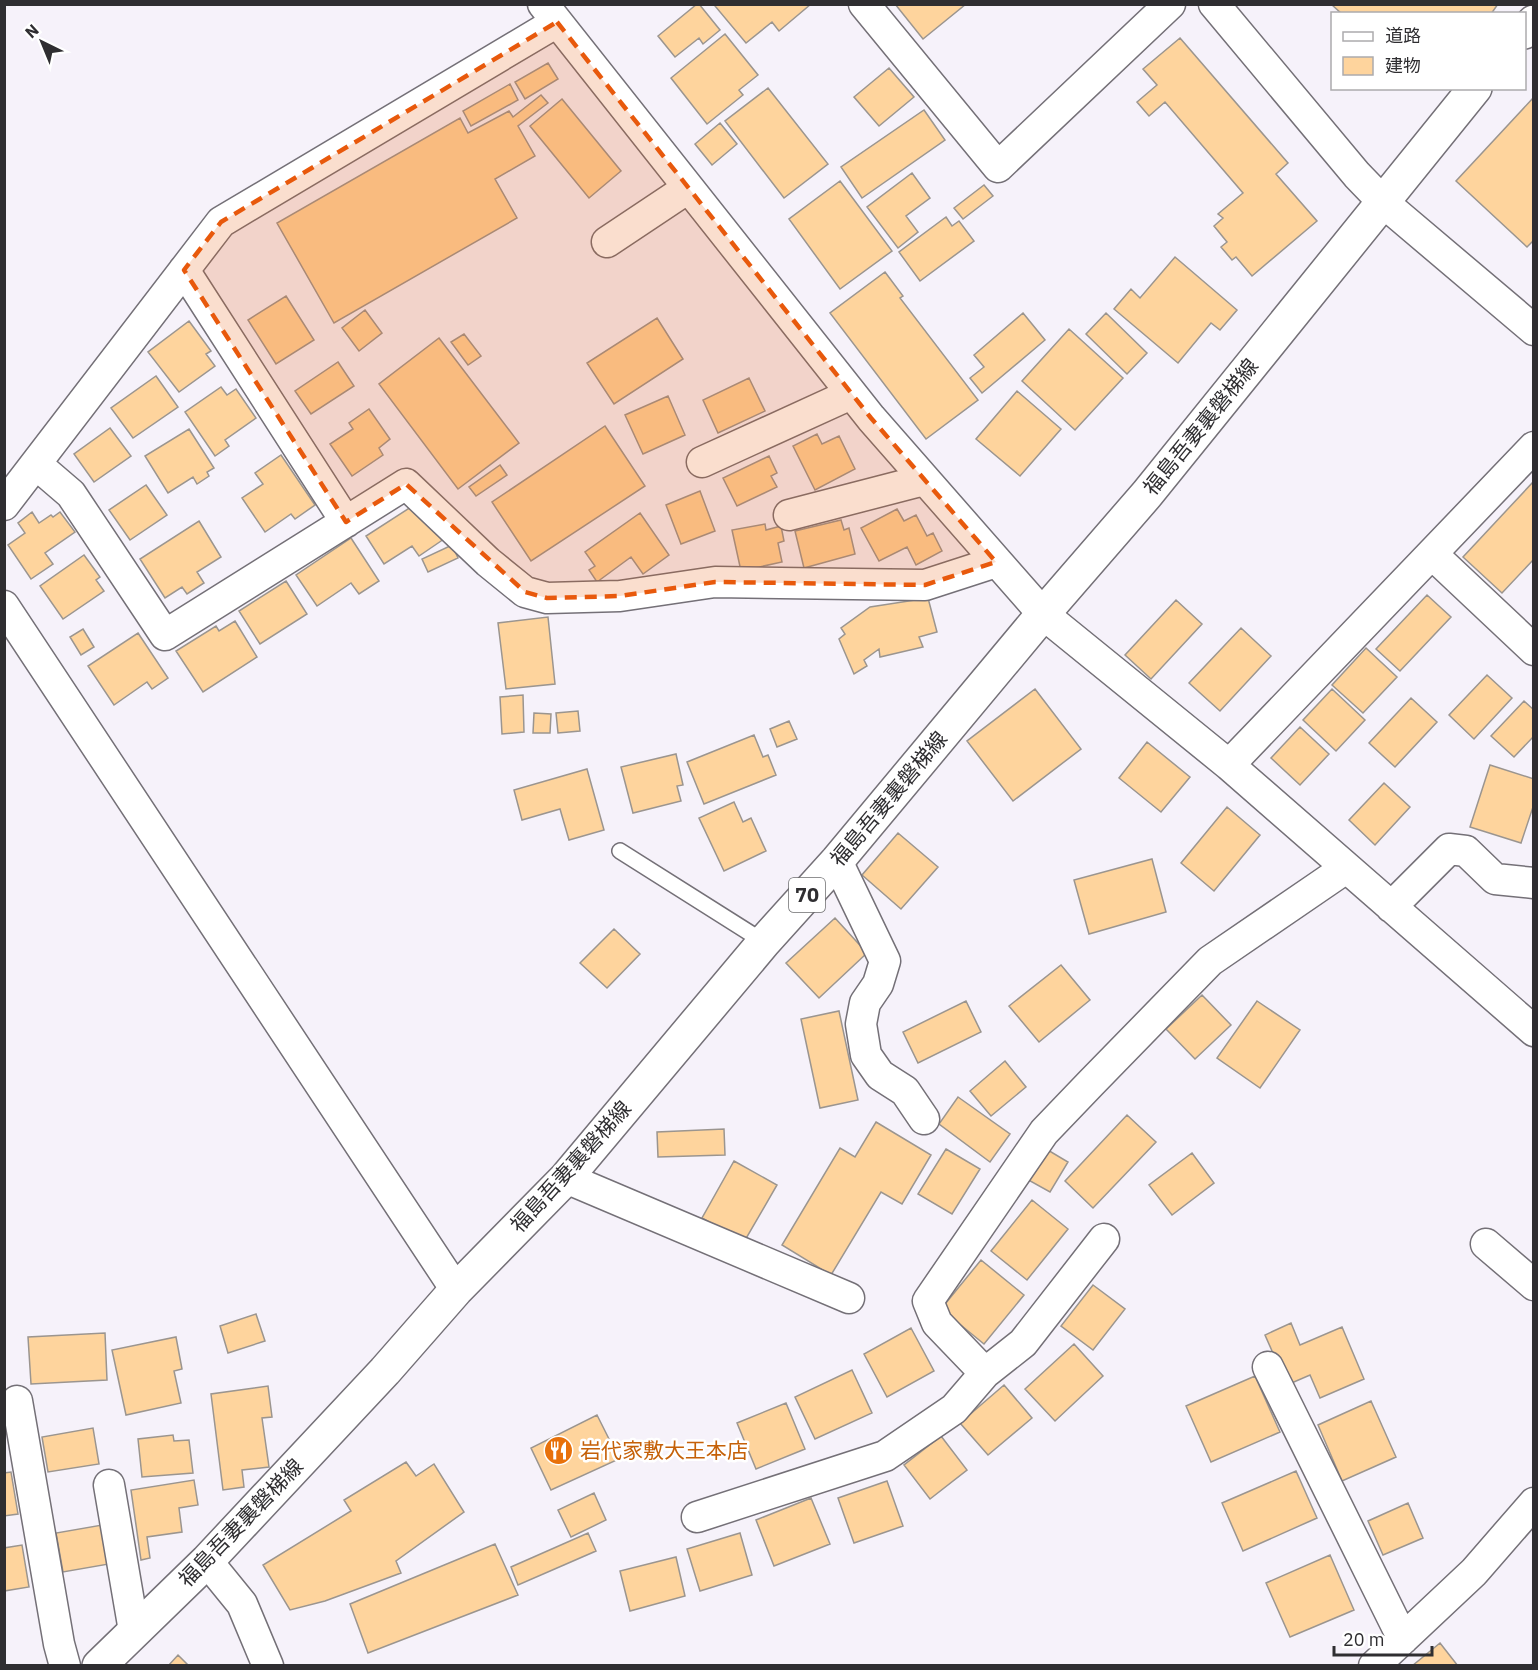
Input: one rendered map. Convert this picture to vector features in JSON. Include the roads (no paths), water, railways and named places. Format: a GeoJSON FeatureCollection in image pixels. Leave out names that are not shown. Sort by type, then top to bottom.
{"type":"FeatureCollection","features":[{"type":"Feature","properties":{"kind":"main road","name":"福島吾妻裏磐梯線"},"geometry":{"type":"LineString","coordinates":[[99,1665],[207,1561],[385,1371],[456,1290],[566,1178],[764,942],[837,861],[1043,614],[1148,494],[1473,90]]}},
{"type":"Feature","properties":{"kind":"street"},"geometry":{"type":"LineString","coordinates":[[864,4],[998,167],[1170,4]]}},
{"type":"Feature","properties":{"kind":"street"},"geometry":{"type":"LineString","coordinates":[[1214,4],[1357,175],[1384,203],[1533,330]]}},
{"type":"Feature","properties":{"kind":"street"},"geometry":{"type":"LineString","coordinates":[[4,505],[221,222],[550,13],[851,394],[1043,614],[1229,765],[1533,1031]]}},
{"type":"Feature","properties":{"kind":"street"},"geometry":{"type":"LineString","coordinates":[[607,242],[688,188]]}},
{"type":"Feature","properties":{"kind":"street"},"geometry":{"type":"LineString","coordinates":[[184,270],[346,522]]}},
{"type":"Feature","properties":{"kind":"street"},"geometry":{"type":"LineString","coordinates":[[702,462],[851,394]]}},
{"type":"Feature","properties":{"kind":"street"},"geometry":{"type":"LineString","coordinates":[[1229,765],[1533,447]]}},
{"type":"Feature","properties":{"kind":"street"},"geometry":{"type":"LineString","coordinates":[[36,464],[71,494],[165,635],[406,484],[488,562],[525,592],[548,598],[620,596],[715,582],[925,585],[996,562]]}},
{"type":"Feature","properties":{"kind":"street"},"geometry":{"type":"LineString","coordinates":[[789,515],[924,480]]}},
{"type":"Feature","properties":{"kind":"street"},"geometry":{"type":"LineString","coordinates":[[1431,554],[1533,650]]}},
{"type":"Feature","properties":{"kind":"street"},"geometry":{"type":"LineString","coordinates":[[4,606],[456,1290]]}},
{"type":"Feature","properties":{"kind":"street"},"geometry":{"type":"LineString","coordinates":[[1391,907],[1449,849],[1466,851],[1495,879],[1533,883]]}},
{"type":"Feature","properties":{"kind":"street"},"geometry":{"type":"LineString","coordinates":[[837,861],[885,961],[878,984],[865,1003],[861,1024],[866,1055],[879,1075],[905,1091],[924,1119]]}},
{"type":"Feature","properties":{"kind":"street"},"geometry":{"type":"LineString","coordinates":[[985,1373],[937,1323],[928,1301],[1044,1132],[1210,961],[1347,868]]}},
{"type":"Feature","properties":{"kind":"street"},"geometry":{"type":"LineString","coordinates":[[566,1178],[849,1298]]}},
{"type":"Feature","properties":{"kind":"street"},"geometry":{"type":"LineString","coordinates":[[697,1517],[885,1456],[954,1409],[985,1373],[1023,1343],[1104,1239]]}},
{"type":"Feature","properties":{"kind":"street"},"geometry":{"type":"LineString","coordinates":[[1486,1244],[1533,1285]]}},
{"type":"Feature","properties":{"kind":"street"},"geometry":{"type":"LineString","coordinates":[[1268,1367],[1403,1639]]}},
{"type":"Feature","properties":{"kind":"street"},"geometry":{"type":"LineString","coordinates":[[16,1401],[59,1644],[65,1665]]}},
{"type":"Feature","properties":{"kind":"street"},"geometry":{"type":"LineString","coordinates":[[109,1485],[134,1631]]}},
{"type":"Feature","properties":{"kind":"street"},"geometry":{"type":"LineString","coordinates":[[1374,1665],[1474,1572],[1533,1503]]}},
{"type":"Feature","properties":{"kind":"street"},"geometry":{"type":"LineString","coordinates":[[207,1561],[242,1604],[268,1665]]}},
{"type":"Feature","properties":{"kind":"lane"},"geometry":{"type":"LineString","coordinates":[[620,850],[764,942]]}},
{"type":"Feature","properties":{"kind":"place","name":"岩代家敷大王本店"},"geometry":{"type":"Point","coordinates":[559,1451]}}]}
